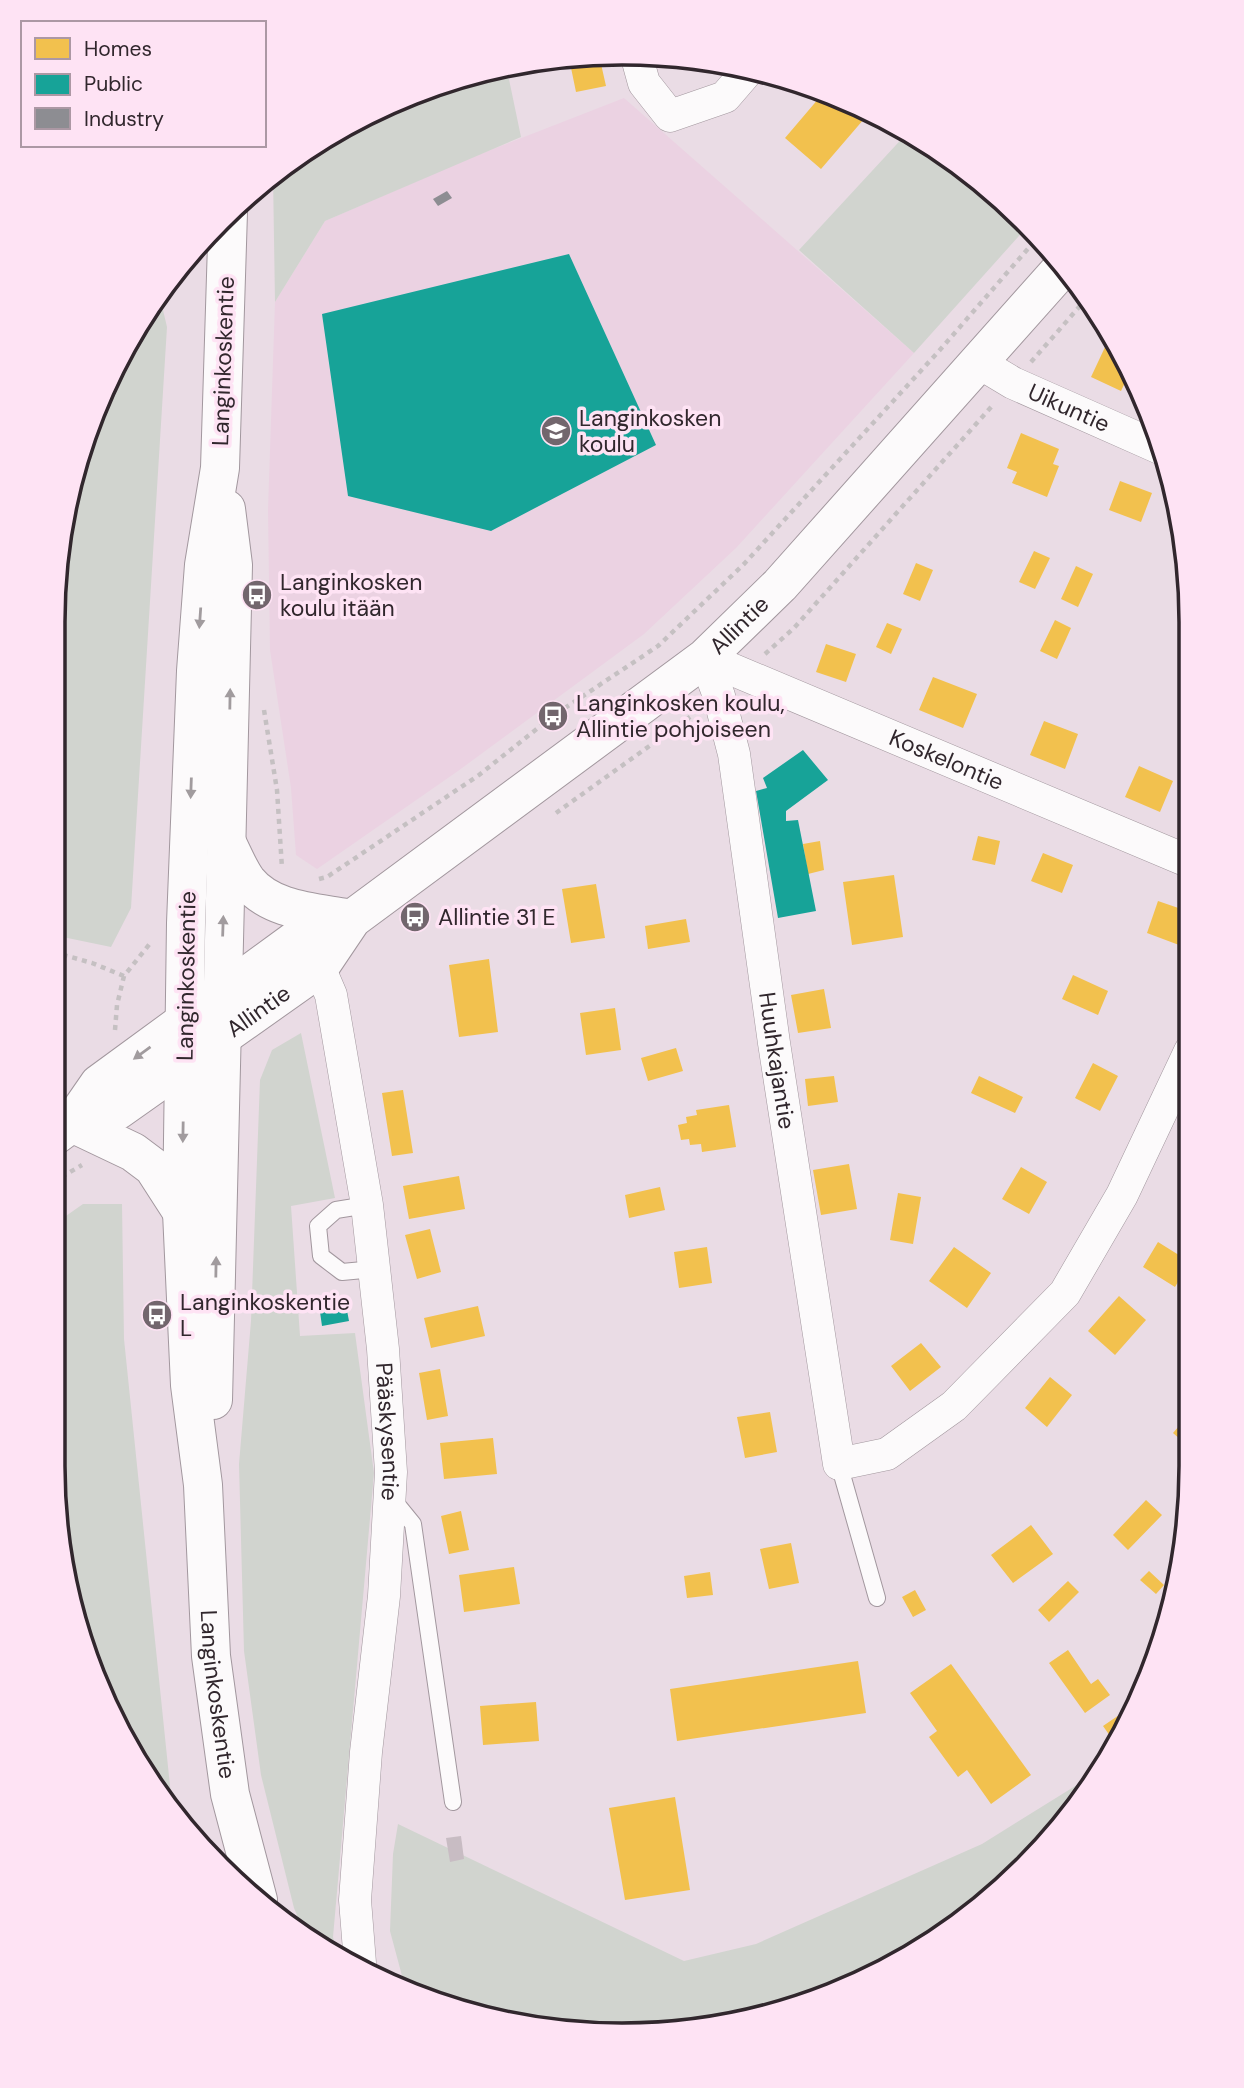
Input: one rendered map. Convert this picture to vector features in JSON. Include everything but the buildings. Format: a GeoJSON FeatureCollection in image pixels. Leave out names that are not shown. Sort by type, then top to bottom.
{"type":"FeatureCollection","features":[{"type":"Feature","properties":{"kind":"street"},"geometry":{"type":"LineString","coordinates":[[640,65],[645,83],[670,116],[725,97],[742,78]]}},
{"type":"Feature","properties":{"kind":"street","name":"Langinkoskentie"},"geometry":{"type":"LineString","coordinates":[[227,229],[220,468],[204,565],[196,671],[186,923],[182,1212],[190,1385],[203,1485],[213,1670],[230,1794],[254,1884]]}},
{"type":"Feature","properties":{"kind":"street","name":"Allintie"},"geometry":{"type":"LineString","coordinates":[[65,1127],[99,1084],[222,994],[309,922],[352,919],[705,658],[780,585],[1057,274]]}},
{"type":"Feature","properties":{"kind":"street","name":"Uikuntie"},"geometry":{"type":"LineString","coordinates":[[978,362],[1013,383],[1150,444]]}},
{"type":"Feature","properties":{"kind":"street","name":"Langinkoskentie"},"geometry":{"type":"LineString","coordinates":[[203,1485],[214,1384],[233,565],[220,468]]}},
{"type":"Feature","properties":{"kind":"street","name":"Koskelontie"},"geometry":{"type":"LineString","coordinates":[[705,658],[1179,857]]}},
{"type":"Feature","properties":{"kind":"street","name":"Huuhkajantie"},"geometry":{"type":"LineString","coordinates":[[705,658],[719,695],[734,754],[774,1043],[839,1464]]}},
{"type":"Feature","properties":{"kind":"street"},"geometry":{"type":"LineString","coordinates":[[226,842],[246,880],[260,894],[309,922],[352,919]]}},
{"type":"Feature","properties":{"kind":"street","name":"Allintie"},"geometry":{"type":"LineString","coordinates":[[65,1129],[118,1110],[220,1037],[309,922]]}},
{"type":"Feature","properties":{"kind":"street","name":"Pääskysentie"},"geometry":{"type":"LineString","coordinates":[[309,922],[331,995],[367,1205],[383,1349],[391,1472],[384,1597],[366,1752],[355,1900],[360,1958]]}},
{"type":"Feature","properties":{"kind":"street"},"geometry":{"type":"LineString","coordinates":[[839,1464],[887,1454],[954,1406],[1065,1293],[1122,1195],[1179,1074]]}},
{"type":"Feature","properties":{"kind":"street"},"geometry":{"type":"LineString","coordinates":[[65,1131],[133,1152],[153,1167],[182,1212]]}},
{"type":"Feature","properties":{"kind":"lane"},"geometry":{"type":"LineString","coordinates":[[367,1205],[337,1210],[318,1226],[321,1256],[342,1272],[374,1269]]}},
{"type":"Feature","properties":{"kind":"lane","name":"Huuhkajantie"},"geometry":{"type":"LineString","coordinates":[[839,1464],[877,1598]]}},
{"type":"Feature","properties":{"kind":"lane"},"geometry":{"type":"LineString","coordinates":[[389,1495],[413,1524],[453,1802]]}},
{"type":"Feature","properties":{"kind":"path"},"geometry":{"type":"LineString","coordinates":[[309,922],[327,877],[479,775],[553,716],[658,646],[744,564],[939,351],[1031,245]]}},
{"type":"Feature","properties":{"kind":"path"},"geometry":{"type":"LineString","coordinates":[[65,955],[124,976]]}},
{"type":"Feature","properties":{"kind":"shaded area"},"geometry":{"type":"Polygon","coordinates":[[[508,76],[521,137],[325,221],[275,302],[273,188],[343,139],[376,122],[443,94],[508,76]]]}},
{"type":"Feature","properties":{"kind":"shaded area","name":"Langinkosken koulu"},"geometry":{"type":"Polygon","coordinates":[[[624,98],[914,353],[736,548],[644,634],[458,771],[317,869],[296,855],[291,788],[270,650],[268,510],[275,302],[325,221],[470,158],[624,98]]]}},
{"type":"Feature","properties":{"kind":"shaded area"},"geometry":{"type":"Polygon","coordinates":[[[901,139],[961,180],[1021,234],[914,353],[799,250],[901,139]]]}},
{"type":"Feature","properties":{"kind":"shaded area"},"geometry":{"type":"Polygon","coordinates":[[[162,307],[167,327],[131,908],[111,947],[65,937],[66,586],[75,513],[94,443],[122,376],[162,307]]]}},
{"type":"Feature","properties":{"kind":"shaded area"},"geometry":{"type":"Polygon","coordinates":[[[301,1033],[335,1198],[291,1206],[300,1336],[355,1333],[374,1473],[335,1944],[299,1919],[294,1908],[261,1775],[244,1651],[239,1464],[251,1321],[260,1080],[272,1050],[301,1033]]]}},
{"type":"Feature","properties":{"kind":"shaded area"},"geometry":{"type":"Polygon","coordinates":[[[83,1204],[122,1204],[124,1339],[171,1792],[139,1745],[107,1679],[94,1645],[75,1575],[66,1502],[65,1217],[83,1204]]]}},
{"type":"Feature","properties":{"kind":"shaded area"},"geometry":{"type":"Polygon","coordinates":[[[1080,1783],[1016,1860],[961,1908],[932,1929],[901,1949],[835,1981],[801,1994],[731,2013],[658,2022],[622,2023],[586,2022],[513,2013],[443,1994],[403,1978],[390,1931],[393,1854],[398,1824],[684,1961],[756,1944],[982,1844],[1080,1783]]]}},
{"type":"Feature","properties":{"kind":"place","name":"Langinkosken koulu"},"geometry":{"type":"Point","coordinates":[556,431]}},
{"type":"Feature","properties":{"kind":"place","name":"Langinkosken koulu itään"},"geometry":{"type":"Point","coordinates":[257,595]}},
{"type":"Feature","properties":{"kind":"place","name":"Langinkosken koulu, Allintie pohjoiseen"},"geometry":{"type":"Point","coordinates":[553,716]}},
{"type":"Feature","properties":{"kind":"place","name":"Allintie 31 E"},"geometry":{"type":"Point","coordinates":[415,917]}},
{"type":"Feature","properties":{"kind":"place","name":"Langinkoskentie L"},"geometry":{"type":"Point","coordinates":[157,1315]}}]}
